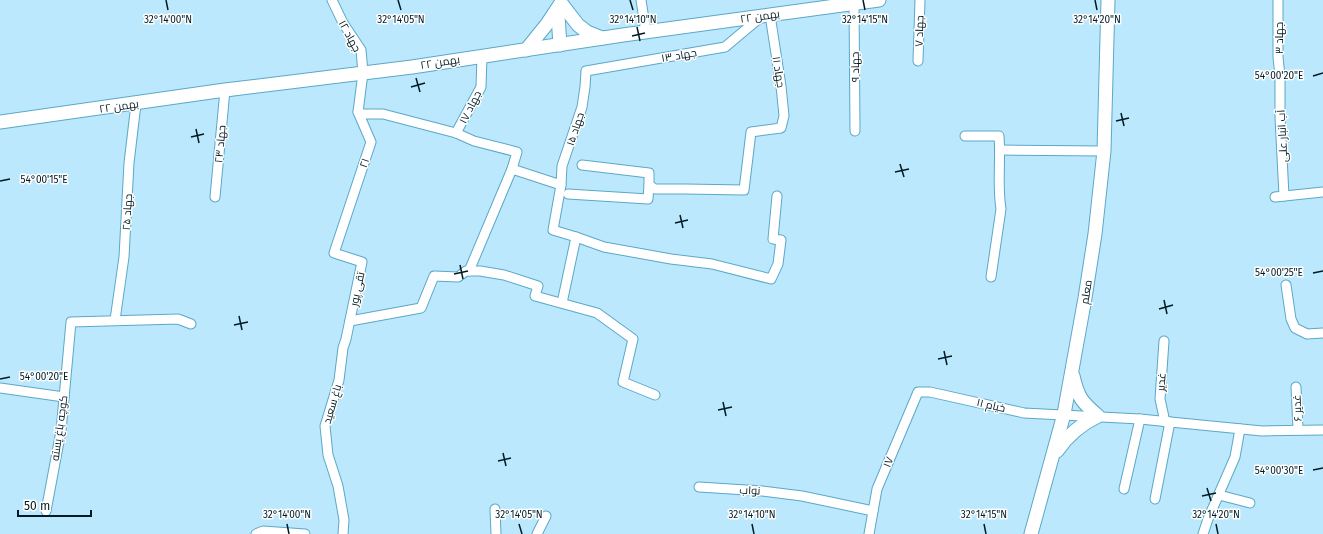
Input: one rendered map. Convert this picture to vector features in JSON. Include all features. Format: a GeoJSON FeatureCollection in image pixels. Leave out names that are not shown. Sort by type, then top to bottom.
{"type":"FeatureCollection","features":[{"type":"Feature","properties":{"kind":"main road","name":"۲۲ بهمن"},"geometry":{"type":"LineString","coordinates":[[0,122],[136,104],[225,90],[363,73],[879,0]]}},
{"type":"Feature","properties":{"kind":"main road"},"geometry":{"type":"LineString","coordinates":[[1098,0],[1111,5]]}},
{"type":"Feature","properties":{"kind":"main road"},"geometry":{"type":"LineString","coordinates":[[561,1],[578,25],[587,32],[604,38]]}},
{"type":"Feature","properties":{"kind":"main road"},"geometry":{"type":"LineString","coordinates":[[561,1],[564,11],[564,44]]}},
{"type":"Feature","properties":{"kind":"main road"},"geometry":{"type":"LineString","coordinates":[[526,50],[547,24],[561,1]]}},
{"type":"Feature","properties":{"kind":"main road","name":"معلم"},"geometry":{"type":"LineString","coordinates":[[1031,534],[1064,414],[1095,234],[1104,151],[1107,45],[1111,5]]}},
{"type":"Feature","properties":{"kind":"main road"},"geometry":{"type":"LineString","coordinates":[[1053,458],[1068,436],[1089,420],[1098,416],[1082,402],[1077,393],[1072,368]]}},
{"type":"Feature","properties":{"kind":"street","name":"جهاد ۱۲"},"geometry":{"type":"LineString","coordinates":[[332,0],[343,24],[361,50],[363,73]]}},
{"type":"Feature","properties":{"kind":"street"},"geometry":{"type":"LineString","coordinates":[[641,0],[646,32]]}},
{"type":"Feature","properties":{"kind":"street","name":"جهاد ۷"},"geometry":{"type":"LineString","coordinates":[[918,61],[920,0]]}},
{"type":"Feature","properties":{"kind":"street","name":"جهاد ۳"},"geometry":{"type":"LineString","coordinates":[[1278,0],[1278,57],[1280,76]]}},
{"type":"Feature","properties":{"kind":"street","name":"جهاد ۹"},"geometry":{"type":"LineString","coordinates":[[854,3],[855,131]]}},
{"type":"Feature","properties":{"kind":"street","name":"جهاد ۱۳"},"geometry":{"type":"LineString","coordinates":[[586,71],[725,47],[766,16]]}},
{"type":"Feature","properties":{"kind":"street","name":"جهاد ۱۱"},"geometry":{"type":"LineString","coordinates":[[649,185],[655,190],[685,188],[744,190],[751,132],[781,128],[784,116],[781,86],[766,16]]}},
{"type":"Feature","properties":{"kind":"street","name":"جهاد ۱۷"},"geometry":{"type":"LineString","coordinates":[[456,133],[481,87],[482,56]]}},
{"type":"Feature","properties":{"kind":"street","name":"جهاد ۱۵"},"geometry":{"type":"LineString","coordinates":[[576,237],[553,230],[561,185],[562,166],[582,107],[586,71]]}},
{"type":"Feature","properties":{"kind":"street","name":"۲۱"},"geometry":{"type":"LineString","coordinates":[[334,253],[370,142],[358,112],[363,73]]}},
{"type":"Feature","properties":{"kind":"street","name":"آب انبار علی"},"geometry":{"type":"LineString","coordinates":[[1280,76],[1280,116],[1284,196]]}},
{"type":"Feature","properties":{"kind":"street","name":"جهاد ۲۳"},"geometry":{"type":"LineString","coordinates":[[215,197],[225,90]]}},
{"type":"Feature","properties":{"kind":"street","name":"جهاد ۲۵"},"geometry":{"type":"LineString","coordinates":[[115,320],[124,257],[129,163],[136,104]]}},
{"type":"Feature","properties":{"kind":"street"},"geometry":{"type":"LineString","coordinates":[[358,112],[363,114],[383,114],[456,133],[474,141],[517,152],[512,169],[469,271]]}},
{"type":"Feature","properties":{"kind":"street"},"geometry":{"type":"LineString","coordinates":[[965,136],[999,136],[999,198],[1001,209],[991,277]]}},
{"type":"Feature","properties":{"kind":"street"},"geometry":{"type":"LineString","coordinates":[[1000,150],[1104,151]]}},
{"type":"Feature","properties":{"kind":"street"},"geometry":{"type":"LineString","coordinates":[[568,194],[648,199],[649,173],[582,164]]}},
{"type":"Feature","properties":{"kind":"street"},"geometry":{"type":"LineString","coordinates":[[512,169],[561,185]]}},
{"type":"Feature","properties":{"kind":"street"},"geometry":{"type":"LineString","coordinates":[[1275,197],[1323,192]]}},
{"type":"Feature","properties":{"kind":"street"},"geometry":{"type":"LineString","coordinates":[[562,303],[576,237],[604,247],[671,259],[712,264],[771,279],[778,264],[781,240],[772,239],[777,196]]}},
{"type":"Feature","properties":{"kind":"street","name":"تقی پور"},"geometry":{"type":"LineString","coordinates":[[334,253],[362,262],[350,321]]}},
{"type":"Feature","properties":{"kind":"street"},"geometry":{"type":"LineString","coordinates":[[350,321],[421,308],[434,276],[458,277],[466,271],[504,275],[538,286],[535,296],[597,313],[633,339],[623,382],[655,395]]}},
{"type":"Feature","properties":{"kind":"street"},"geometry":{"type":"LineString","coordinates":[[1286,285],[1291,319],[1295,328],[1307,334],[1323,333]]}},
{"type":"Feature","properties":{"kind":"street"},"geometry":{"type":"LineString","coordinates":[[115,320],[178,319],[191,324]]}},
{"type":"Feature","properties":{"kind":"street","name":"کوچه باغ پسته"},"geometry":{"type":"LineString","coordinates":[[46,511],[61,431],[71,322],[115,320]]}},
{"type":"Feature","properties":{"kind":"street","name":"باغ سعید"},"geometry":{"type":"LineString","coordinates":[[342,534],[344,520],[338,486],[328,455],[325,426],[339,380],[343,348],[350,321]]}},
{"type":"Feature","properties":{"kind":"street","name":"غدیر"},"geometry":{"type":"LineString","coordinates":[[1164,341],[1160,399],[1168,422]]}},
{"type":"Feature","properties":{"kind":"street","name":"غدیر ۶"},"geometry":{"type":"LineString","coordinates":[[1296,387],[1298,429]]}},
{"type":"Feature","properties":{"kind":"street"},"geometry":{"type":"LineString","coordinates":[[0,388],[64,397]]}},
{"type":"Feature","properties":{"kind":"street","name":"خیام ۱۱"},"geometry":{"type":"LineString","coordinates":[[918,392],[930,392],[1024,413],[1140,419],[1262,431],[1298,429],[1323,430]]}},
{"type":"Feature","properties":{"kind":"street","name":"۱۷"},"geometry":{"type":"LineString","coordinates":[[869,534],[880,483],[918,392]]}},
{"type":"Feature","properties":{"kind":"street"},"geometry":{"type":"LineString","coordinates":[[1124,489],[1140,419]]}},
{"type":"Feature","properties":{"kind":"street"},"geometry":{"type":"LineString","coordinates":[[1155,498],[1168,422]]}},
{"type":"Feature","properties":{"kind":"street"},"geometry":{"type":"LineString","coordinates":[[1203,534],[1235,457],[1240,429]]}},
{"type":"Feature","properties":{"kind":"street","name":"نواب"},"geometry":{"type":"LineString","coordinates":[[699,487],[762,491],[802,496],[873,511]]}},
{"type":"Feature","properties":{"kind":"street"},"geometry":{"type":"LineString","coordinates":[[1219,495],[1250,503]]}},
{"type":"Feature","properties":{"kind":"street"},"geometry":{"type":"LineString","coordinates":[[495,509],[496,534]]}},
{"type":"Feature","properties":{"kind":"street"},"geometry":{"type":"LineString","coordinates":[[537,534],[546,516]]}},
{"type":"Feature","properties":{"kind":"street"},"geometry":{"type":"LineString","coordinates":[[256,534],[262,531],[305,534]]}}]}
